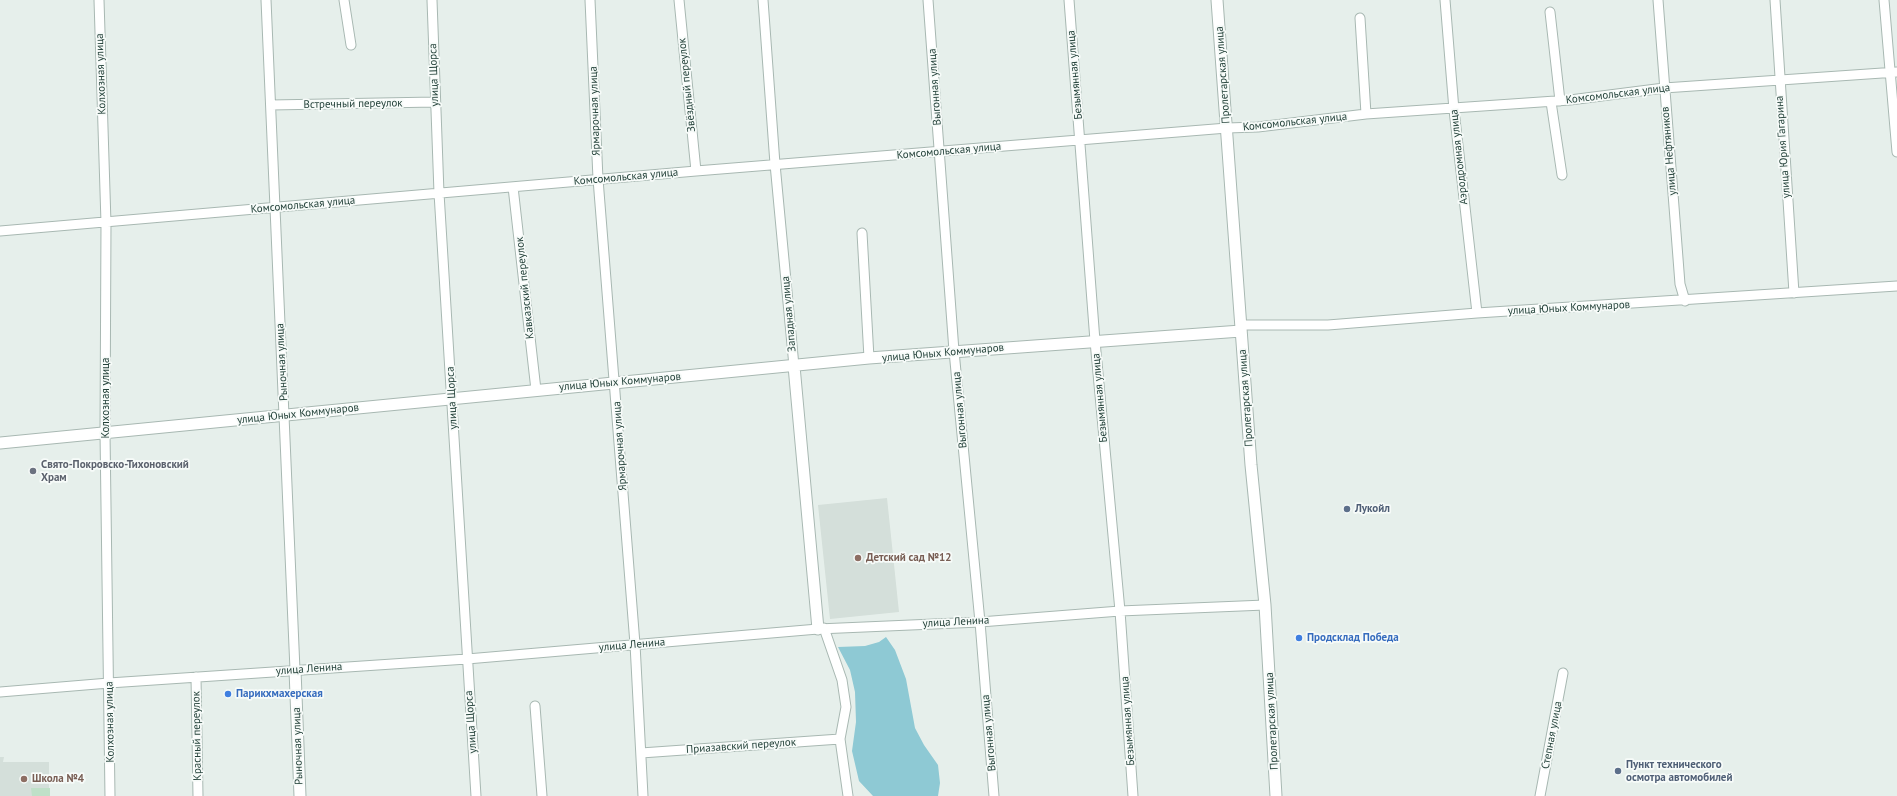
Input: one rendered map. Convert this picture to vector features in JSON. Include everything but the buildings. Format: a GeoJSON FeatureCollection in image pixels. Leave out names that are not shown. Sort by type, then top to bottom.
{"type":"FeatureCollection","features":[{"type":"Feature","properties":{"kind":"street","name":"Колхозная улица"},"geometry":{"type":"LineString","coordinates":[[98,0],[106,223],[105,433],[110,796]]}},
{"type":"Feature","properties":{"kind":"street","name":"Рыночная улица"},"geometry":{"type":"LineString","coordinates":[[266,0],[285,415],[300,796]]}},
{"type":"Feature","properties":{"kind":"street"},"geometry":{"type":"LineString","coordinates":[[344,0],[351,45]]}},
{"type":"Feature","properties":{"kind":"street","name":"улица Щорса"},"geometry":{"type":"LineString","coordinates":[[432,0],[439,193],[476,796]]}},
{"type":"Feature","properties":{"kind":"street","name":"Ярмарочная улица"},"geometry":{"type":"LineString","coordinates":[[590,0],[598,179],[635,644],[643,796]]}},
{"type":"Feature","properties":{"kind":"street","name":"Звёздный переулок"},"geometry":{"type":"LineString","coordinates":[[679,0],[696,171]]}},
{"type":"Feature","properties":{"kind":"street","name":"Западная улица"},"geometry":{"type":"LineString","coordinates":[[763,0],[775,164],[821,629]]}},
{"type":"Feature","properties":{"kind":"street","name":"Выгонная улица"},"geometry":{"type":"LineString","coordinates":[[928,0],[954,351],[980,622],[994,796]]}},
{"type":"Feature","properties":{"kind":"street","name":"Безымянная улица"},"geometry":{"type":"LineString","coordinates":[[1069,0],[1095,341],[1120,612],[1133,796]]}},
{"type":"Feature","properties":{"kind":"street","name":"Пролетарская улица"},"geometry":{"type":"LineString","coordinates":[[1218,0],[1251,465],[1265,605],[1276,796]]}},
{"type":"Feature","properties":{"kind":"street","name":"Аэродромная улица"},"geometry":{"type":"LineString","coordinates":[[1445,0],[1454,110],[1477,313]]}},
{"type":"Feature","properties":{"kind":"street","name":"улица Нефтяников"},"geometry":{"type":"LineString","coordinates":[[1658,0],[1680,284],[1685,301]]}},
{"type":"Feature","properties":{"kind":"street","name":"улица Юрия Гагарина"},"geometry":{"type":"LineString","coordinates":[[1775,0],[1794,293]]}},
{"type":"Feature","properties":{"kind":"street"},"geometry":{"type":"LineString","coordinates":[[1884,0],[1893,72],[1897,152]]}},
{"type":"Feature","properties":{"kind":"street"},"geometry":{"type":"LineString","coordinates":[[1550,12],[1560,101]]}},
{"type":"Feature","properties":{"kind":"street"},"geometry":{"type":"LineString","coordinates":[[1360,18],[1366,114]]}},
{"type":"Feature","properties":{"kind":"street","name":"Комсомольская улица"},"geometry":{"type":"LineString","coordinates":[[0,231],[775,164],[1227,128],[1258,127],[1366,114],[1454,110],[1551,102],[1664,88],[1893,72]]}},
{"type":"Feature","properties":{"kind":"street","name":"Встречный переулок"},"geometry":{"type":"LineString","coordinates":[[270,105],[435,102]]}},
{"type":"Feature","properties":{"kind":"street"},"geometry":{"type":"LineString","coordinates":[[1551,102],[1562,175]]}},
{"type":"Feature","properties":{"kind":"street","name":"Кавказский переулок"},"geometry":{"type":"LineString","coordinates":[[513,186],[536,390]]}},
{"type":"Feature","properties":{"kind":"street"},"geometry":{"type":"LineString","coordinates":[[862,233],[869,358]]}},
{"type":"Feature","properties":{"kind":"street","name":"улица Юных Коммунаров"},"geometry":{"type":"LineString","coordinates":[[0,442],[954,351],[1095,341],[1241,328],[1328,325],[1477,313],[1685,301],[1897,286]]}},
{"type":"Feature","properties":{"kind":"street","name":"улица Ленина"},"geometry":{"type":"LineString","coordinates":[[0,692],[109,683],[467,659],[821,629],[980,622],[1120,612],[1265,605]]}},
{"type":"Feature","properties":{"kind":"street"},"geometry":{"type":"LineString","coordinates":[[821,629],[842,680],[846,707],[840,739],[848,796]]}},
{"type":"Feature","properties":{"kind":"street","name":"Степная улица"},"geometry":{"type":"LineString","coordinates":[[1540,796],[1563,673]]}},
{"type":"Feature","properties":{"kind":"street","name":"Красный переулок"},"geometry":{"type":"LineString","coordinates":[[196,677],[198,796]]}},
{"type":"Feature","properties":{"kind":"street"},"geometry":{"type":"LineString","coordinates":[[535,706],[542,796]]}},
{"type":"Feature","properties":{"kind":"street","name":"Приазавский переулок"},"geometry":{"type":"LineString","coordinates":[[641,753],[840,739]]}},
{"type":"Feature","properties":{"kind":"shaded area","name":"Детский сад №12"},"geometry":{"type":"Polygon","coordinates":[[[887,498],[899,612],[830,619],[818,505],[887,498]]]}},
{"type":"Feature","properties":{"kind":"shaded area","name":"Школа №4"},"geometry":{"type":"Polygon","coordinates":[[[0,757],[4,757],[3,762],[49,762],[49,796],[0,796],[0,757]]]}},
{"type":"Feature","properties":{"kind":"green space"},"geometry":{"type":"Polygon","coordinates":[[[31,788],[50,788],[50,796],[32,796],[31,788]]]}},
{"type":"Feature","properties":{"kind":"water"},"geometry":{"type":"Polygon","coordinates":[[[886,637],[895,650],[906,679],[915,728],[924,745],[938,765],[940,783],[938,796],[873,796],[859,781],[852,751],[856,722],[855,692],[850,670],[838,647],[865,646],[879,642],[886,637]]]}},
{"type":"Feature","properties":{"kind":"place","name":"Свято-Покровско-Тихоновский Храм"},"geometry":{"type":"Point","coordinates":[33,471]}},
{"type":"Feature","properties":{"kind":"place","name":"Лукойл"},"geometry":{"type":"Point","coordinates":[1347,509]}},
{"type":"Feature","properties":{"kind":"place","name":"Детский сад №12"},"geometry":{"type":"Point","coordinates":[858,558]}},
{"type":"Feature","properties":{"kind":"place","name":"Продсклад Победа"},"geometry":{"type":"Point","coordinates":[1299,638]}},
{"type":"Feature","properties":{"kind":"place","name":"Парикхмахерская"},"geometry":{"type":"Point","coordinates":[228,694]}},
{"type":"Feature","properties":{"kind":"place","name":"Пункт технического осмотра автомобилей"},"geometry":{"type":"Point","coordinates":[1618,771]}},
{"type":"Feature","properties":{"kind":"place","name":"Школа №4"},"geometry":{"type":"Point","coordinates":[24,779]}}]}
